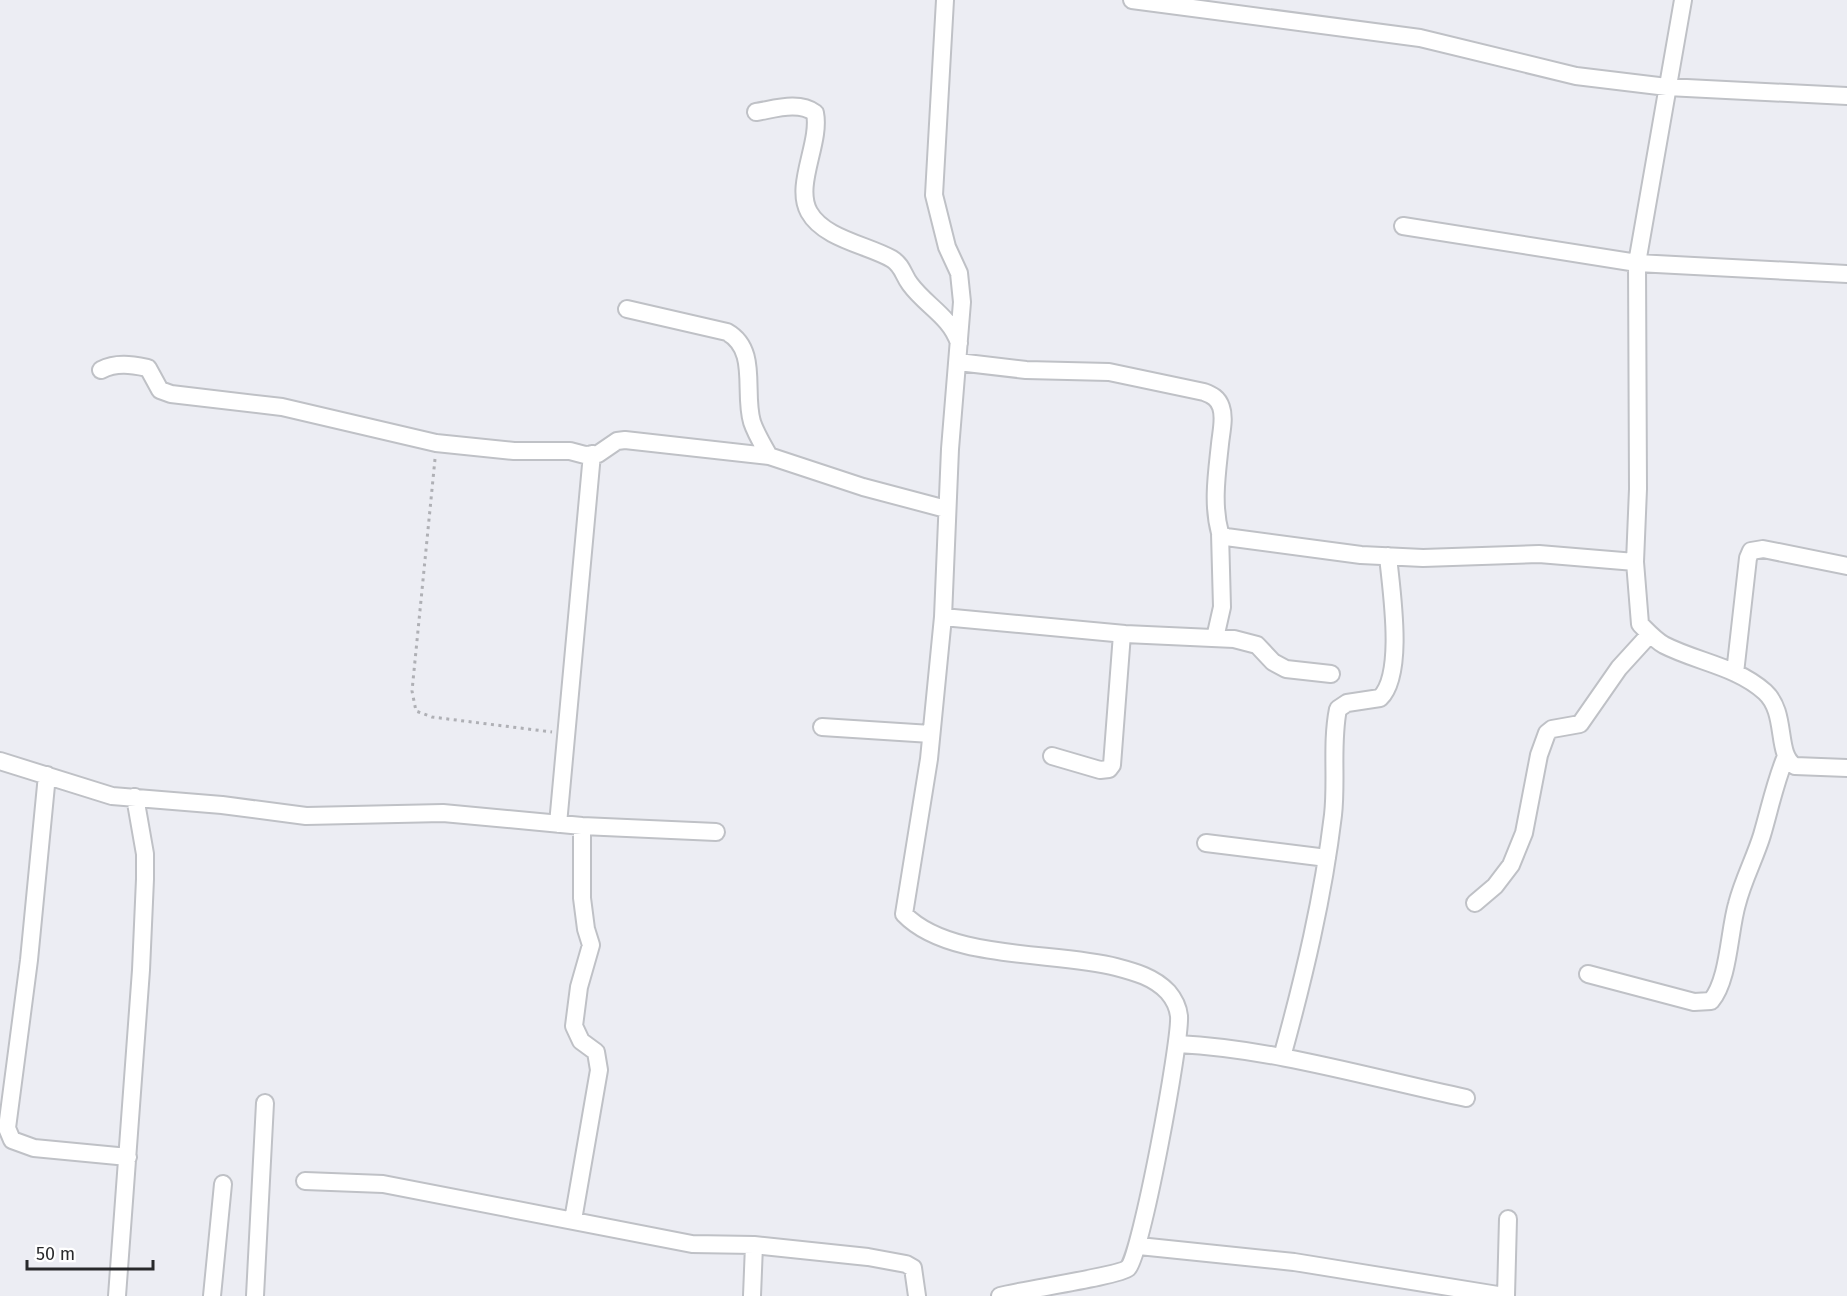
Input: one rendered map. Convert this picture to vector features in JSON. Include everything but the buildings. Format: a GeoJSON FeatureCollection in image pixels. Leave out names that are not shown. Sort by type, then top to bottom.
{"type":"FeatureCollection","features":[{"type":"Feature","properties":{"kind":"street"},"geometry":{"type":"LineString","coordinates":[[945,0],[934,195],[947,247],[962,286],[946,509],[943,617],[932,734],[904,914],[921,928],[955,942],[994,951],[1087,959],[1150,978],[1174,1000],[1179,1015],[1178,1044],[1139,1246],[1129,1267],[1121,1273],[1000,1296]]}},
{"type":"Feature","properties":{"kind":"street"},"geometry":{"type":"LineString","coordinates":[[1132,0],[1420,38],[1576,76],[1667,87],[1847,96]]}},
{"type":"Feature","properties":{"kind":"street"},"geometry":{"type":"LineString","coordinates":[[1588,974],[1694,1002],[1711,1000],[1717,994],[1738,900],[1763,834],[1773,790],[1785,756],[1780,718],[1776,707],[1766,693],[1735,673],[1665,645],[1640,624],[1635,562],[1638,489],[1637,263],[1683,0]]}},
{"type":"Feature","properties":{"kind":"street"},"geometry":{"type":"LineString","coordinates":[[756,112],[795,106],[808,108],[815,113],[816,133],[807,172],[806,196],[809,212],[831,232],[891,258],[902,268],[909,283],[951,325],[959,344]]}},
{"type":"Feature","properties":{"kind":"street"},"geometry":{"type":"LineString","coordinates":[[1403,226],[1637,263],[1847,274]]}},
{"type":"Feature","properties":{"kind":"street"},"geometry":{"type":"LineString","coordinates":[[627,309],[736,336],[746,356],[752,421],[769,456]]}},
{"type":"Feature","properties":{"kind":"street"},"geometry":{"type":"LineString","coordinates":[[958,362],[1026,370],[1109,372],[1204,392],[1215,397],[1221,406],[1223,419],[1216,476],[1222,607],[1215,638]]}},
{"type":"Feature","properties":{"kind":"street"},"geometry":{"type":"LineString","coordinates":[[101,370],[112,364],[148,368],[160,390],[171,394],[282,407],[436,443],[514,451],[598,454],[616,441],[625,440],[769,456],[863,487],[946,509]]}},
{"type":"Feature","properties":{"kind":"street"},"geometry":{"type":"LineString","coordinates":[[558,824],[592,454]]}},
{"type":"Feature","properties":{"kind":"street"},"geometry":{"type":"LineString","coordinates":[[1220,533],[1226,537],[1249,541],[1388,556],[1505,557],[1539,554],[1635,562]]}},
{"type":"Feature","properties":{"kind":"street"},"geometry":{"type":"LineString","coordinates":[[1735,673],[1748,558],[1751,551],[1763,549],[1847,566]]}},
{"type":"Feature","properties":{"kind":"street"},"geometry":{"type":"LineString","coordinates":[[1282,1057],[1313,940],[1327,858],[1333,811],[1338,710],[1347,703],[1380,698],[1389,685],[1393,618],[1388,556]]}},
{"type":"Feature","properties":{"kind":"street"},"geometry":{"type":"LineString","coordinates":[[943,617],[1122,634],[1215,638],[1257,645],[1272,662],[1286,669],[1331,674]]}},
{"type":"Feature","properties":{"kind":"street"},"geometry":{"type":"LineString","coordinates":[[1052,756],[1100,770],[1109,769],[1112,765],[1122,634]]}},
{"type":"Feature","properties":{"kind":"street"},"geometry":{"type":"LineString","coordinates":[[1475,903],[1495,886],[1511,864],[1524,833],[1539,754],[1547,733],[1552,729],[1580,723],[1619,668],[1650,634]]}},
{"type":"Feature","properties":{"kind":"street"},"geometry":{"type":"LineString","coordinates":[[822,727],[932,734]]}},
{"type":"Feature","properties":{"kind":"street"},"geometry":{"type":"LineString","coordinates":[[1785,756],[1795,766],[1847,768]]}},
{"type":"Feature","properties":{"kind":"street"},"geometry":{"type":"LineString","coordinates":[[0,761],[112,796],[306,816],[443,813],[582,826],[716,832]]}},
{"type":"Feature","properties":{"kind":"street"},"geometry":{"type":"LineString","coordinates":[[47,775],[29,960],[6,1128],[12,1140],[34,1148],[128,1157]]}},
{"type":"Feature","properties":{"kind":"street"},"geometry":{"type":"LineString","coordinates":[[117,1296],[141,970],[145,879],[145,854],[135,797]]}},
{"type":"Feature","properties":{"kind":"street"},"geometry":{"type":"LineString","coordinates":[[573,1220],[599,1070],[596,1052],[581,1041],[574,1026],[579,987],[591,945],[586,929],[582,898],[582,826]]}},
{"type":"Feature","properties":{"kind":"street"},"geometry":{"type":"LineString","coordinates":[[1206,843],[1327,858]]}},
{"type":"Feature","properties":{"kind":"street"},"geometry":{"type":"LineString","coordinates":[[1178,1044],[1215,1046],[1282,1057],[1466,1098]]}},
{"type":"Feature","properties":{"kind":"street"},"geometry":{"type":"LineString","coordinates":[[255,1296],[265,1104]]}},
{"type":"Feature","properties":{"kind":"street"},"geometry":{"type":"LineString","coordinates":[[305,1181],[383,1184],[692,1244],[754,1245],[868,1257],[906,1264],[916,1273],[917,1296]]}},
{"type":"Feature","properties":{"kind":"street"},"geometry":{"type":"LineString","coordinates":[[212,1296],[223,1184]]}},
{"type":"Feature","properties":{"kind":"street"},"geometry":{"type":"LineString","coordinates":[[1139,1246],[1294,1262],[1505,1296],[1508,1219]]}},
{"type":"Feature","properties":{"kind":"street"},"geometry":{"type":"LineString","coordinates":[[752,1296],[754,1245]]}},
{"type":"Feature","properties":{"kind":"path"},"geometry":{"type":"LineString","coordinates":[[436,443],[412,691],[416,711],[432,717],[566,734]]}}]}
